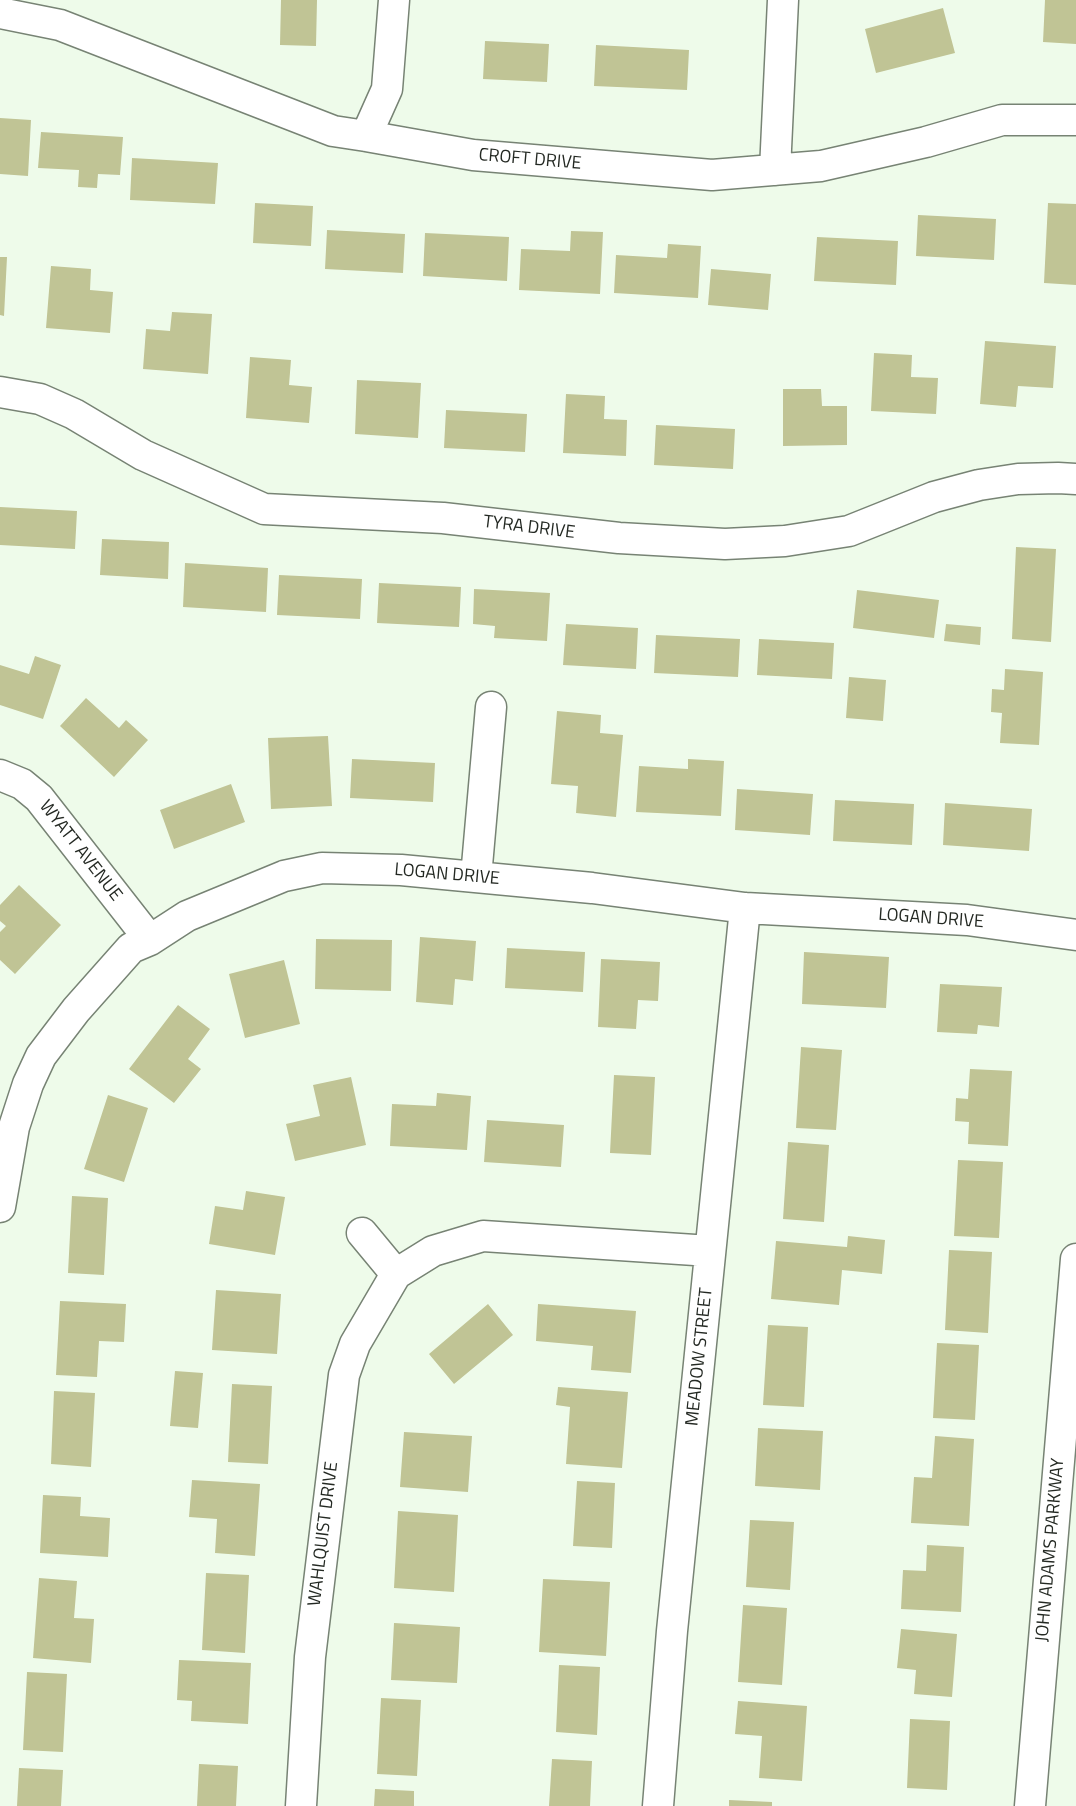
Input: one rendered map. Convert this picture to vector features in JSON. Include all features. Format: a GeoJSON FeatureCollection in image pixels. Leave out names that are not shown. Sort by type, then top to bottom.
{"type":"FeatureCollection","features":[{"type":"Feature","properties":{"kind":"street"},"geometry":{"type":"LineString","coordinates":[[366,135],[387,89],[394,0]]}},
{"type":"Feature","properties":{"kind":"street"},"geometry":{"type":"LineString","coordinates":[[775,170],[783,0]]}},
{"type":"Feature","properties":{"kind":"street","name":"CROFT DRIVE"},"geometry":{"type":"LineString","coordinates":[[0,12],[60,25],[333,131],[485,156],[712,175],[821,166],[926,142],[1002,120],[1076,120]]}},
{"type":"Feature","properties":{"kind":"street","name":"TYRA DRIVE"},"geometry":{"type":"LineString","coordinates":[[0,392],[40,399],[74,414],[143,455],[264,509],[443,518],[619,538],[725,544],[785,541],[849,531],[934,497],[979,484],[1018,478],[1076,479]]}},
{"type":"Feature","properties":{"kind":"street"},"geometry":{"type":"LineString","coordinates":[[476,877],[491,707]]}},
{"type":"Feature","properties":{"kind":"street","name":"WYATT AVENUE"},"geometry":{"type":"LineString","coordinates":[[0,775],[22,784],[39,798],[150,940]]}},
{"type":"Feature","properties":{"kind":"street","name":"LOGAN DRIVE"},"geometry":{"type":"LineString","coordinates":[[0,1207],[14,1126],[28,1084],[41,1056],[76,1010],[132,948],[150,940],[187,916],[284,876],[322,868],[401,870],[592,888],[745,908],[967,920],[1076,934]]}},
{"type":"Feature","properties":{"kind":"street","name":"MEADOW STREET"},"geometry":{"type":"LineString","coordinates":[[658,1806],[672,1631],[745,908]]}},
{"type":"Feature","properties":{"kind":"street"},"geometry":{"type":"LineString","coordinates":[[362,1233],[396,1274]]}},
{"type":"Feature","properties":{"kind":"street","name":"WAHLQUIST DRIVE"},"geometry":{"type":"LineString","coordinates":[[302,1806],[310,1657],[344,1374],[355,1344],[396,1274],[433,1251],[483,1236],[710,1251]]}},
{"type":"Feature","properties":{"kind":"street","name":"JOHN ADAMS PARKWAY"},"geometry":{"type":"LineString","coordinates":[[1030,1806],[1066,1481],[1076,1259]]}},
{"type":"Feature","properties":{"kind":"building"},"geometry":{"type":"Polygon","coordinates":[[[281,0],[317,0],[316,46],[280,45],[281,0]]]}},
{"type":"Feature","properties":{"kind":"building"},"geometry":{"type":"Polygon","coordinates":[[[1045,0],[1076,0],[1076,44],[1043,42],[1045,0]]]}},
{"type":"Feature","properties":{"kind":"building"},"geometry":{"type":"Polygon","coordinates":[[[943,8],[955,53],[876,73],[865,29],[943,8]]]}},
{"type":"Feature","properties":{"kind":"building"},"geometry":{"type":"Polygon","coordinates":[[[485,41],[549,44],[547,82],[483,79],[485,41]]]}},
{"type":"Feature","properties":{"kind":"building"},"geometry":{"type":"Polygon","coordinates":[[[596,45],[689,50],[687,90],[594,86],[596,45]]]}},
{"type":"Feature","properties":{"kind":"building"},"geometry":{"type":"Polygon","coordinates":[[[0,118],[31,120],[28,176],[0,174],[0,118]]]}},
{"type":"Feature","properties":{"kind":"building"},"geometry":{"type":"Polygon","coordinates":[[[41,132],[123,137],[120,175],[98,174],[97,188],[78,187],[79,170],[38,168],[41,132]]]}},
{"type":"Feature","properties":{"kind":"building"},"geometry":{"type":"Polygon","coordinates":[[[132,158],[218,163],[215,204],[130,200],[132,158]]]}},
{"type":"Feature","properties":{"kind":"building"},"geometry":{"type":"Polygon","coordinates":[[[255,203],[313,206],[311,246],[253,243],[255,203]]]}},
{"type":"Feature","properties":{"kind":"building"},"geometry":{"type":"Polygon","coordinates":[[[1048,203],[1076,204],[1076,285],[1044,283],[1048,203]]]}},
{"type":"Feature","properties":{"kind":"building"},"geometry":{"type":"Polygon","coordinates":[[[918,215],[996,219],[994,260],[916,256],[918,215]]]}},
{"type":"Feature","properties":{"kind":"building"},"geometry":{"type":"Polygon","coordinates":[[[327,230],[405,234],[403,273],[325,269],[327,230]]]}},
{"type":"Feature","properties":{"kind":"building"},"geometry":{"type":"Polygon","coordinates":[[[571,231],[603,232],[600,294],[519,290],[521,249],[570,251],[571,231]]]}},
{"type":"Feature","properties":{"kind":"building"},"geometry":{"type":"Polygon","coordinates":[[[425,233],[509,237],[507,281],[423,276],[425,233]]]}},
{"type":"Feature","properties":{"kind":"building"},"geometry":{"type":"Polygon","coordinates":[[[817,237],[898,241],[896,285],[814,281],[817,237]]]}},
{"type":"Feature","properties":{"kind":"building"},"geometry":{"type":"Polygon","coordinates":[[[668,244],[701,246],[698,298],[614,293],[616,255],[667,258],[668,244]]]}},
{"type":"Feature","properties":{"kind":"building"},"geometry":{"type":"Polygon","coordinates":[[[0,257],[7,257],[4,316],[0,315],[0,257]]]}},
{"type":"Feature","properties":{"kind":"building"},"geometry":{"type":"Polygon","coordinates":[[[51,266],[91,269],[90,290],[113,292],[110,333],[46,328],[51,266]]]}},
{"type":"Feature","properties":{"kind":"building"},"geometry":{"type":"Polygon","coordinates":[[[711,269],[771,274],[768,310],[708,305],[711,269]]]}},
{"type":"Feature","properties":{"kind":"building"},"geometry":{"type":"Polygon","coordinates":[[[172,312],[212,314],[208,374],[143,369],[146,329],[170,331],[172,312]]]}},
{"type":"Feature","properties":{"kind":"building"},"geometry":{"type":"Polygon","coordinates":[[[985,341],[1056,346],[1053,388],[1018,386],[1016,407],[980,404],[985,341]]]}},
{"type":"Feature","properties":{"kind":"building"},"geometry":{"type":"Polygon","coordinates":[[[874,353],[912,355],[911,377],[938,378],[936,414],[871,411],[874,353]]]}},
{"type":"Feature","properties":{"kind":"building"},"geometry":{"type":"Polygon","coordinates":[[[250,357],[291,360],[289,385],[312,387],[309,423],[246,418],[250,357]]]}},
{"type":"Feature","properties":{"kind":"building"},"geometry":{"type":"Polygon","coordinates":[[[357,380],[421,383],[418,438],[355,434],[357,380]]]}},
{"type":"Feature","properties":{"kind":"building"},"geometry":{"type":"Polygon","coordinates":[[[783,389],[821,389],[822,406],[847,406],[847,445],[783,446],[783,389]]]}},
{"type":"Feature","properties":{"kind":"building"},"geometry":{"type":"Polygon","coordinates":[[[566,394],[605,396],[604,419],[627,420],[626,456],[563,453],[566,394]]]}},
{"type":"Feature","properties":{"kind":"building"},"geometry":{"type":"Polygon","coordinates":[[[446,410],[527,414],[525,452],[444,448],[446,410]]]}},
{"type":"Feature","properties":{"kind":"building"},"geometry":{"type":"Polygon","coordinates":[[[656,425],[735,429],[733,469],[654,465],[656,425]]]}},
{"type":"Feature","properties":{"kind":"building"},"geometry":{"type":"Polygon","coordinates":[[[0,507],[77,511],[75,549],[0,545],[0,507]]]}},
{"type":"Feature","properties":{"kind":"building"},"geometry":{"type":"Polygon","coordinates":[[[102,539],[169,542],[168,579],[100,575],[102,539]]]}},
{"type":"Feature","properties":{"kind":"building"},"geometry":{"type":"Polygon","coordinates":[[[1016,547],[1056,549],[1051,642],[1012,639],[1016,547]]]}},
{"type":"Feature","properties":{"kind":"building"},"geometry":{"type":"Polygon","coordinates":[[[185,563],[268,568],[266,612],[183,607],[185,563]]]}},
{"type":"Feature","properties":{"kind":"building"},"geometry":{"type":"Polygon","coordinates":[[[279,575],[362,579],[360,619],[277,615],[279,575]]]}},
{"type":"Feature","properties":{"kind":"building"},"geometry":{"type":"Polygon","coordinates":[[[379,583],[461,587],[459,627],[377,623],[379,583]]]}},
{"type":"Feature","properties":{"kind":"building"},"geometry":{"type":"Polygon","coordinates":[[[474,589],[550,593],[547,641],[494,638],[495,626],[473,624],[474,589]]]}},
{"type":"Feature","properties":{"kind":"building"},"geometry":{"type":"Polygon","coordinates":[[[857,590],[939,600],[934,638],[853,628],[857,590]]]}},
{"type":"Feature","properties":{"kind":"building"},"geometry":{"type":"Polygon","coordinates":[[[566,624],[638,628],[636,669],[563,665],[566,624]]]}},
{"type":"Feature","properties":{"kind":"building"},"geometry":{"type":"Polygon","coordinates":[[[946,624],[981,627],[980,645],[944,641],[946,624]]]}},
{"type":"Feature","properties":{"kind":"building"},"geometry":{"type":"Polygon","coordinates":[[[656,635],[740,639],[738,677],[654,673],[656,635]]]}},
{"type":"Feature","properties":{"kind":"building"},"geometry":{"type":"Polygon","coordinates":[[[759,639],[834,643],[832,679],[757,675],[759,639]]]}},
{"type":"Feature","properties":{"kind":"building"},"geometry":{"type":"Polygon","coordinates":[[[35,656],[61,665],[43,719],[0,705],[0,665],[29,674],[35,656]]]}},
{"type":"Feature","properties":{"kind":"building"},"geometry":{"type":"Polygon","coordinates":[[[1005,669],[1043,672],[1039,745],[1000,743],[1002,713],[991,712],[992,689],[1004,690],[1005,669]]]}},
{"type":"Feature","properties":{"kind":"building"},"geometry":{"type":"Polygon","coordinates":[[[849,677],[886,680],[883,721],[846,718],[849,677]]]}},
{"type":"Feature","properties":{"kind":"building"},"geometry":{"type":"Polygon","coordinates":[[[86,698],[119,728],[126,720],[148,740],[114,777],[60,726],[86,698]]]}},
{"type":"Feature","properties":{"kind":"building"},"geometry":{"type":"Polygon","coordinates":[[[557,711],[601,715],[600,733],[623,735],[616,817],[576,813],[578,786],[551,784],[557,711]]]}},
{"type":"Feature","properties":{"kind":"building"},"geometry":{"type":"Polygon","coordinates":[[[328,736],[332,806],[271,809],[268,738],[328,736]]]}},
{"type":"Feature","properties":{"kind":"building"},"geometry":{"type":"Polygon","coordinates":[[[352,759],[435,763],[433,802],[350,798],[352,759]]]}},
{"type":"Feature","properties":{"kind":"building"},"geometry":{"type":"Polygon","coordinates":[[[688,759],[724,761],[721,816],[636,812],[639,766],[688,769],[688,759]]]}},
{"type":"Feature","properties":{"kind":"building"},"geometry":{"type":"Polygon","coordinates":[[[231,784],[245,822],[174,849],[160,810],[231,784]]]}},
{"type":"Feature","properties":{"kind":"building"},"geometry":{"type":"Polygon","coordinates":[[[737,789],[813,794],[810,835],[735,830],[737,789]]]}},
{"type":"Feature","properties":{"kind":"building"},"geometry":{"type":"Polygon","coordinates":[[[835,800],[914,804],[912,845],[833,841],[835,800]]]}},
{"type":"Feature","properties":{"kind":"building"},"geometry":{"type":"Polygon","coordinates":[[[945,803],[1032,809],[1029,851],[943,845],[945,803]]]}},
{"type":"Feature","properties":{"kind":"building"},"geometry":{"type":"Polygon","coordinates":[[[19,885],[61,925],[15,974],[0,960],[0,932],[6,926],[0,921],[0,905],[19,885]]]}},
{"type":"Feature","properties":{"kind":"building"},"geometry":{"type":"Polygon","coordinates":[[[420,937],[476,941],[473,981],[455,979],[453,1005],[416,1002],[420,937]]]}},
{"type":"Feature","properties":{"kind":"building"},"geometry":{"type":"Polygon","coordinates":[[[316,939],[392,940],[391,991],[315,989],[316,939]]]}},
{"type":"Feature","properties":{"kind":"building"},"geometry":{"type":"Polygon","coordinates":[[[507,948],[585,952],[583,992],[505,988],[507,948]]]}},
{"type":"Feature","properties":{"kind":"building"},"geometry":{"type":"Polygon","coordinates":[[[804,952],[889,957],[886,1008],[802,1004],[804,952]]]}},
{"type":"Feature","properties":{"kind":"building"},"geometry":{"type":"Polygon","coordinates":[[[601,959],[660,962],[658,1001],[638,1000],[636,1029],[598,1027],[601,959]]]}},
{"type":"Feature","properties":{"kind":"building"},"geometry":{"type":"Polygon","coordinates":[[[284,960],[300,1024],[245,1038],[229,974],[284,960]]]}},
{"type":"Feature","properties":{"kind":"building"},"geometry":{"type":"Polygon","coordinates":[[[940,984],[1002,987],[999,1027],[978,1025],[977,1034],[937,1032],[940,984]]]}},
{"type":"Feature","properties":{"kind":"building"},"geometry":{"type":"Polygon","coordinates":[[[178,1005],[210,1029],[188,1059],[201,1069],[174,1103],[129,1069],[178,1005]]]}},
{"type":"Feature","properties":{"kind":"building"},"geometry":{"type":"Polygon","coordinates":[[[801,1047],[842,1050],[836,1130],[796,1128],[801,1047]]]}},
{"type":"Feature","properties":{"kind":"building"},"geometry":{"type":"Polygon","coordinates":[[[970,1069],[1012,1071],[1008,1146],[968,1144],[969,1122],[955,1121],[956,1098],[968,1099],[970,1069]]]}},
{"type":"Feature","properties":{"kind":"building"},"geometry":{"type":"Polygon","coordinates":[[[614,1075],[655,1077],[651,1155],[610,1153],[614,1075]]]}},
{"type":"Feature","properties":{"kind":"building"},"geometry":{"type":"Polygon","coordinates":[[[351,1077],[366,1145],[295,1161],[286,1124],[320,1116],[313,1085],[351,1077]]]}},
{"type":"Feature","properties":{"kind":"building"},"geometry":{"type":"Polygon","coordinates":[[[437,1093],[471,1096],[467,1150],[390,1146],[392,1104],[436,1106],[437,1093]]]}},
{"type":"Feature","properties":{"kind":"building"},"geometry":{"type":"Polygon","coordinates":[[[108,1095],[148,1108],[124,1182],[84,1169],[108,1095]]]}},
{"type":"Feature","properties":{"kind":"building"},"geometry":{"type":"Polygon","coordinates":[[[487,1120],[564,1125],[561,1167],[484,1162],[487,1120]]]}},
{"type":"Feature","properties":{"kind":"building"},"geometry":{"type":"Polygon","coordinates":[[[788,1142],[829,1145],[824,1222],[783,1219],[788,1142]]]}},
{"type":"Feature","properties":{"kind":"building"},"geometry":{"type":"Polygon","coordinates":[[[958,1160],[1003,1162],[999,1238],[954,1236],[958,1160]]]}},
{"type":"Feature","properties":{"kind":"building"},"geometry":{"type":"Polygon","coordinates":[[[246,1191],[285,1197],[275,1255],[209,1244],[215,1206],[243,1210],[246,1191]]]}},
{"type":"Feature","properties":{"kind":"building"},"geometry":{"type":"Polygon","coordinates":[[[72,1196],[108,1198],[104,1275],[68,1273],[72,1196]]]}},
{"type":"Feature","properties":{"kind":"building"},"geometry":{"type":"Polygon","coordinates":[[[848,1236],[885,1240],[882,1274],[842,1270],[839,1305],[771,1299],[776,1241],[847,1247],[848,1236]]]}},
{"type":"Feature","properties":{"kind":"building"},"geometry":{"type":"Polygon","coordinates":[[[949,1250],[992,1252],[988,1333],[945,1330],[949,1250]]]}},
{"type":"Feature","properties":{"kind":"building"},"geometry":{"type":"Polygon","coordinates":[[[216,1290],[281,1294],[277,1354],[212,1350],[216,1290]]]}},
{"type":"Feature","properties":{"kind":"building"},"geometry":{"type":"Polygon","coordinates":[[[60,1301],[126,1304],[124,1342],[99,1341],[97,1377],[56,1375],[60,1301]]]}},
{"type":"Feature","properties":{"kind":"building"},"geometry":{"type":"Polygon","coordinates":[[[488,1304],[513,1335],[454,1384],[429,1354],[488,1304]]]}},
{"type":"Feature","properties":{"kind":"building"},"geometry":{"type":"Polygon","coordinates":[[[538,1304],[636,1311],[631,1373],[591,1370],[593,1346],[536,1341],[538,1304]]]}},
{"type":"Feature","properties":{"kind":"building"},"geometry":{"type":"Polygon","coordinates":[[[768,1325],[808,1327],[804,1407],[763,1405],[768,1325]]]}},
{"type":"Feature","properties":{"kind":"building"},"geometry":{"type":"Polygon","coordinates":[[[937,1343],[979,1345],[975,1420],[933,1418],[937,1343]]]}},
{"type":"Feature","properties":{"kind":"building"},"geometry":{"type":"Polygon","coordinates":[[[175,1371],[203,1373],[198,1428],[170,1426],[175,1371]]]}},
{"type":"Feature","properties":{"kind":"building"},"geometry":{"type":"Polygon","coordinates":[[[232,1384],[272,1386],[268,1464],[228,1462],[232,1384]]]}},
{"type":"Feature","properties":{"kind":"building"},"geometry":{"type":"Polygon","coordinates":[[[558,1387],[628,1392],[622,1468],[566,1464],[570,1407],[556,1405],[558,1387]]]}},
{"type":"Feature","properties":{"kind":"building"},"geometry":{"type":"Polygon","coordinates":[[[54,1391],[95,1393],[91,1467],[51,1464],[54,1391]]]}},
{"type":"Feature","properties":{"kind":"building"},"geometry":{"type":"Polygon","coordinates":[[[758,1428],[823,1431],[820,1490],[755,1486],[758,1428]]]}},
{"type":"Feature","properties":{"kind":"building"},"geometry":{"type":"Polygon","coordinates":[[[404,1432],[472,1436],[468,1492],[400,1487],[404,1432]]]}},
{"type":"Feature","properties":{"kind":"building"},"geometry":{"type":"Polygon","coordinates":[[[935,1436],[974,1439],[969,1526],[911,1523],[914,1477],[932,1478],[935,1436]]]}},
{"type":"Feature","properties":{"kind":"building"},"geometry":{"type":"Polygon","coordinates":[[[192,1480],[260,1484],[255,1556],[215,1553],[217,1519],[189,1517],[192,1480]]]}},
{"type":"Feature","properties":{"kind":"building"},"geometry":{"type":"Polygon","coordinates":[[[577,1481],[615,1483],[612,1548],[573,1546],[577,1481]]]}},
{"type":"Feature","properties":{"kind":"building"},"geometry":{"type":"Polygon","coordinates":[[[43,1495],[81,1497],[80,1516],[110,1518],[108,1557],[40,1553],[43,1495]]]}},
{"type":"Feature","properties":{"kind":"building"},"geometry":{"type":"Polygon","coordinates":[[[398,1511],[458,1515],[454,1592],[394,1588],[398,1511]]]}},
{"type":"Feature","properties":{"kind":"building"},"geometry":{"type":"Polygon","coordinates":[[[750,1520],[794,1522],[790,1590],[746,1587],[750,1520]]]}},
{"type":"Feature","properties":{"kind":"building"},"geometry":{"type":"Polygon","coordinates":[[[927,1545],[964,1547],[961,1612],[901,1609],[903,1570],[926,1571],[927,1545]]]}},
{"type":"Feature","properties":{"kind":"building"},"geometry":{"type":"Polygon","coordinates":[[[206,1573],[249,1575],[245,1653],[202,1650],[206,1573]]]}},
{"type":"Feature","properties":{"kind":"building"},"geometry":{"type":"Polygon","coordinates":[[[39,1578],[77,1581],[74,1618],[94,1619],[91,1663],[33,1658],[39,1578]]]}},
{"type":"Feature","properties":{"kind":"building"},"geometry":{"type":"Polygon","coordinates":[[[543,1579],[610,1582],[606,1656],[539,1652],[543,1579]]]}},
{"type":"Feature","properties":{"kind":"building"},"geometry":{"type":"Polygon","coordinates":[[[743,1605],[787,1608],[782,1685],[738,1682],[743,1605]]]}},
{"type":"Feature","properties":{"kind":"building"},"geometry":{"type":"Polygon","coordinates":[[[394,1623],[460,1627],[457,1683],[391,1680],[394,1623]]]}},
{"type":"Feature","properties":{"kind":"building"},"geometry":{"type":"Polygon","coordinates":[[[901,1629],[957,1634],[952,1697],[914,1694],[916,1670],[897,1668],[901,1629]]]}},
{"type":"Feature","properties":{"kind":"building"},"geometry":{"type":"Polygon","coordinates":[[[179,1660],[251,1663],[248,1724],[191,1721],[192,1701],[177,1700],[179,1660]]]}},
{"type":"Feature","properties":{"kind":"building"},"geometry":{"type":"Polygon","coordinates":[[[559,1665],[600,1667],[597,1735],[556,1732],[559,1665]]]}},
{"type":"Feature","properties":{"kind":"building"},"geometry":{"type":"Polygon","coordinates":[[[27,1672],[67,1674],[63,1752],[23,1750],[27,1672]]]}},
{"type":"Feature","properties":{"kind":"building"},"geometry":{"type":"Polygon","coordinates":[[[381,1698],[421,1700],[417,1776],[377,1774],[381,1698]]]}},
{"type":"Feature","properties":{"kind":"building"},"geometry":{"type":"Polygon","coordinates":[[[738,1701],[807,1706],[802,1781],[759,1778],[762,1736],[735,1734],[738,1701]]]}},
{"type":"Feature","properties":{"kind":"building"},"geometry":{"type":"Polygon","coordinates":[[[910,1719],[950,1721],[947,1790],[907,1788],[910,1719]]]}},
{"type":"Feature","properties":{"kind":"building"},"geometry":{"type":"Polygon","coordinates":[[[552,1759],[592,1761],[590,1806],[549,1806],[552,1759]]]}},
{"type":"Feature","properties":{"kind":"building"},"geometry":{"type":"Polygon","coordinates":[[[199,1764],[238,1766],[236,1806],[197,1806],[199,1764]]]}},
{"type":"Feature","properties":{"kind":"building"},"geometry":{"type":"Polygon","coordinates":[[[19,1768],[63,1770],[61,1806],[17,1806],[19,1768]]]}},
{"type":"Feature","properties":{"kind":"building"},"geometry":{"type":"Polygon","coordinates":[[[375,1789],[414,1791],[414,1806],[374,1806],[375,1789]]]}},
{"type":"Feature","properties":{"kind":"building"},"geometry":{"type":"Polygon","coordinates":[[[729,1800],[772,1802],[772,1806],[729,1806],[729,1800]]]}}]}
